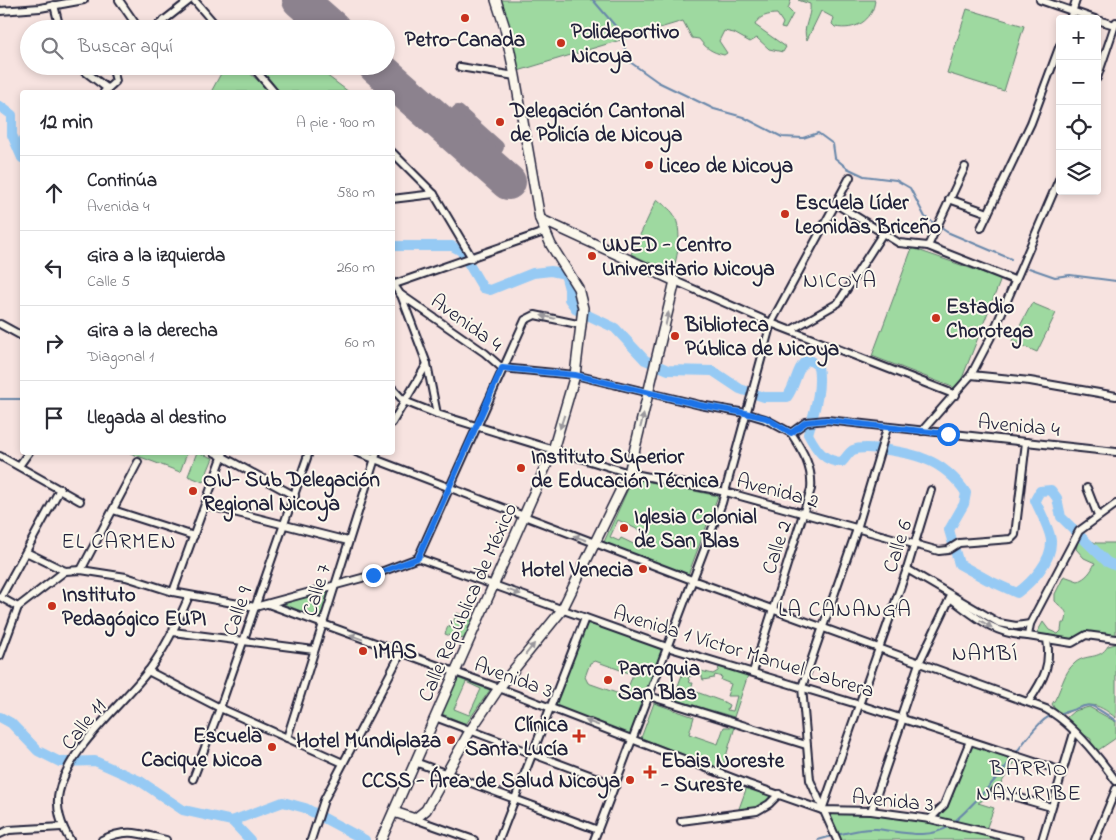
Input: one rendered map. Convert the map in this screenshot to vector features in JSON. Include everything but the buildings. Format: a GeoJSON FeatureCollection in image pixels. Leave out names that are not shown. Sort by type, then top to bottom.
{"type":"FeatureCollection","features":[{"type":"Feature","properties":{"kind":"main road","name":"Calle República de México"},"geometry":{"type":"LineString","coordinates":[[381,840],[553,450],[575,375],[583,308],[578,288],[544,232],[540,219],[515,76],[505,28],[496,0]]}},
{"type":"Feature","properties":{"kind":"main road"},"geometry":{"type":"LineString","coordinates":[[394,812],[415,819],[426,810],[470,731],[499,688],[562,610],[596,544],[629,473],[658,358],[675,281],[540,219]]}},
{"type":"Feature","properties":{"kind":"street"},"geometry":{"type":"LineString","coordinates":[[0,11],[54,6],[84,0]]}},
{"type":"Feature","properties":{"kind":"street"},"geometry":{"type":"LineString","coordinates":[[119,0],[132,20]]}},
{"type":"Feature","properties":{"kind":"street"},"geometry":{"type":"LineString","coordinates":[[164,20],[190,0]]}},
{"type":"Feature","properties":{"kind":"street"},"geometry":{"type":"LineString","coordinates":[[194,0],[211,20]]}},
{"type":"Feature","properties":{"kind":"street"},"geometry":{"type":"LineString","coordinates":[[1040,0],[1084,15]]}},
{"type":"Feature","properties":{"kind":"street"},"geometry":{"type":"LineString","coordinates":[[1071,15],[1076,0]]}},
{"type":"Feature","properties":{"kind":"street"},"geometry":{"type":"LineString","coordinates":[[54,6],[58,20]]}},
{"type":"Feature","properties":{"kind":"street"},"geometry":{"type":"LineString","coordinates":[[1101,20],[1115,24],[1101,66]]}},
{"type":"Feature","properties":{"kind":"street"},"geometry":{"type":"LineString","coordinates":[[981,228],[1031,123],[1056,56]]}},
{"type":"Feature","properties":{"kind":"street"},"geometry":{"type":"LineString","coordinates":[[460,67],[515,76]]}},
{"type":"Feature","properties":{"kind":"street"},"geometry":{"type":"LineString","coordinates":[[88,75],[105,90]]}},
{"type":"Feature","properties":{"kind":"street"},"geometry":{"type":"LineString","coordinates":[[107,90],[116,81],[114,75]]}},
{"type":"Feature","properties":{"kind":"street"},"geometry":{"type":"LineString","coordinates":[[260,75],[272,90]]}},
{"type":"Feature","properties":{"kind":"street"},"geometry":{"type":"LineString","coordinates":[[395,155],[434,194],[471,259]]}},
{"type":"Feature","properties":{"kind":"street"},"geometry":{"type":"LineString","coordinates":[[928,246],[965,167]]}},
{"type":"Feature","properties":{"kind":"street"},"geometry":{"type":"LineString","coordinates":[[594,840],[726,492],[745,413],[771,323],[850,177]]}},
{"type":"Feature","properties":{"kind":"street"},"geometry":{"type":"LineString","coordinates":[[922,431],[956,395],[971,375],[992,333],[1056,186]]}},
{"type":"Feature","properties":{"kind":"street"},"geometry":{"type":"LineString","coordinates":[[395,198],[434,194]]}},
{"type":"Feature","properties":{"kind":"street"},"geometry":{"type":"LineString","coordinates":[[949,199],[988,213]]}},
{"type":"Feature","properties":{"kind":"street"},"geometry":{"type":"LineString","coordinates":[[836,204],[899,243],[928,246],[1014,280]]}},
{"type":"Feature","properties":{"kind":"street"},"geometry":{"type":"LineString","coordinates":[[395,283],[471,259],[544,232]]}},
{"type":"Feature","properties":{"kind":"street"},"geometry":{"type":"LineString","coordinates":[[791,330],[838,303],[882,233]]}},
{"type":"Feature","properties":{"kind":"street"},"geometry":{"type":"LineString","coordinates":[[675,281],[771,323],[956,395]]}},
{"type":"Feature","properties":{"kind":"street","name":"Avenida 4"},"geometry":{"type":"LineString","coordinates":[[395,287],[400,294],[485,353],[502,368],[575,375],[649,394],[745,413],[766,418],[791,433],[806,422],[819,420],[1116,452]]}},
{"type":"Feature","properties":{"kind":"street"},"geometry":{"type":"LineString","coordinates":[[400,294],[427,364],[437,414]]}},
{"type":"Feature","properties":{"kind":"street"},"geometry":{"type":"LineString","coordinates":[[26,552],[65,571],[81,570],[126,577],[189,596],[254,607],[373,575],[418,558],[525,320],[535,315],[582,322]]}},
{"type":"Feature","properties":{"kind":"street"},"geometry":{"type":"LineString","coordinates":[[0,324],[20,335]]}},
{"type":"Feature","properties":{"kind":"street"},"geometry":{"type":"LineString","coordinates":[[395,418],[427,364]]}},
{"type":"Feature","properties":{"kind":"street"},"geometry":{"type":"LineString","coordinates":[[971,375],[1030,381],[1116,396]]}},
{"type":"Feature","properties":{"kind":"street","name":"Avenida 2"},"geometry":{"type":"LineString","coordinates":[[395,391],[404,401],[437,414],[629,473],[726,492],[939,551],[948,550],[959,543],[1006,540],[1015,535],[1026,442]]}},
{"type":"Feature","properties":{"kind":"street"},"geometry":{"type":"LineString","coordinates":[[836,840],[810,780],[802,687],[821,627],[857,529],[887,428]]}},
{"type":"Feature","properties":{"kind":"street","name":"Calle 2"},"geometry":{"type":"LineString","coordinates":[[753,672],[804,513],[812,475],[803,453],[791,433]]}},
{"type":"Feature","properties":{"kind":"street"},"geometry":{"type":"LineString","coordinates":[[19,466],[26,455]]}},
{"type":"Feature","properties":{"kind":"street"},"geometry":{"type":"LineString","coordinates":[[173,592],[223,455],[295,496]]}},
{"type":"Feature","properties":{"kind":"street","name":"Calle 9"},"geometry":{"type":"LineString","coordinates":[[193,779],[220,708],[308,455]]}},
{"type":"Feature","properties":{"kind":"street"},"geometry":{"type":"LineString","coordinates":[[0,456],[80,501]]}},
{"type":"Feature","properties":{"kind":"street"},"geometry":{"type":"LineString","coordinates":[[375,456],[524,518],[919,663],[1029,701],[1053,712],[1102,761],[1116,781]]}},
{"type":"Feature","properties":{"kind":"street","name":"Calle 7"},"geometry":{"type":"LineString","coordinates":[[287,738],[375,456]]}},
{"type":"Feature","properties":{"kind":"street"},"geometry":{"type":"LineString","coordinates":[[81,570],[138,462]]}},
{"type":"Feature","properties":{"kind":"street"},"geometry":{"type":"LineString","coordinates":[[1087,488],[1098,516]]}},
{"type":"Feature","properties":{"kind":"street"},"geometry":{"type":"LineString","coordinates":[[18,607],[0,597],[60,489]]}},
{"type":"Feature","properties":{"kind":"street","name":"Calle 6"},"geometry":{"type":"LineString","coordinates":[[822,810],[907,569],[932,490]]}},
{"type":"Feature","properties":{"kind":"street"},"geometry":{"type":"LineString","coordinates":[[1028,636],[1030,624],[1079,531],[1116,504]]}},
{"type":"Feature","properties":{"kind":"street"},"geometry":{"type":"LineString","coordinates":[[206,505],[285,524],[348,542]]}},
{"type":"Feature","properties":{"kind":"street"},"geometry":{"type":"LineString","coordinates":[[113,510],[194,536]]}},
{"type":"Feature","properties":{"kind":"street","name":"Avenida 1 Víctor Manuel Cabrera"},"geometry":{"type":"LineString","coordinates":[[418,558],[667,647],[903,718],[1062,771]]}},
{"type":"Feature","properties":{"kind":"street"},"geometry":{"type":"LineString","coordinates":[[907,569],[950,597],[976,618],[1002,633],[1072,643],[1086,635],[1116,639]]}},
{"type":"Feature","properties":{"kind":"street"},"geometry":{"type":"LineString","coordinates":[[0,656],[18,607],[65,571]]}},
{"type":"Feature","properties":{"kind":"street","name":"Calle 11"},"geometry":{"type":"LineString","coordinates":[[62,826],[58,793],[68,771],[84,746],[148,671],[173,632],[189,596]]}},
{"type":"Feature","properties":{"kind":"street"},"geometry":{"type":"LineString","coordinates":[[950,597],[1008,626],[1030,624]]}},
{"type":"Feature","properties":{"kind":"street"},"geometry":{"type":"LineString","coordinates":[[871,811],[903,718],[902,713],[919,663],[950,597]]}},
{"type":"Feature","properties":{"kind":"street","name":"Avenida 3"},"geometry":{"type":"LineString","coordinates":[[268,604],[499,688],[822,810],[871,811],[930,819],[1020,840]]}},
{"type":"Feature","properties":{"kind":"street"},"geometry":{"type":"LineString","coordinates":[[499,840],[585,618]]}},
{"type":"Feature","properties":{"kind":"street"},"geometry":{"type":"LineString","coordinates":[[173,632],[243,643],[314,650]]}},
{"type":"Feature","properties":{"kind":"street"},"geometry":{"type":"LineString","coordinates":[[1029,701],[1046,673],[1049,651],[1047,639]]}},
{"type":"Feature","properties":{"kind":"street"},"geometry":{"type":"LineString","coordinates":[[311,840],[319,815],[343,763],[401,653]]}},
{"type":"Feature","properties":{"kind":"street"},"geometry":{"type":"LineString","coordinates":[[148,671],[220,708],[343,763]]}},
{"type":"Feature","properties":{"kind":"street"},"geometry":{"type":"LineString","coordinates":[[649,696],[806,745]]}},
{"type":"Feature","properties":{"kind":"street"},"geometry":{"type":"LineString","coordinates":[[435,717],[616,785]]}},
{"type":"Feature","properties":{"kind":"street"},"geometry":{"type":"LineString","coordinates":[[1042,840],[1074,733]]}},
{"type":"Feature","properties":{"kind":"street"},"geometry":{"type":"LineString","coordinates":[[930,819],[944,805],[970,741]]}},
{"type":"Feature","properties":{"kind":"street"},"geometry":{"type":"LineString","coordinates":[[415,762],[598,830]]}},
{"type":"Feature","properties":{"kind":"street"},"geometry":{"type":"LineString","coordinates":[[1095,840],[1116,789]]}},
{"type":"Feature","properties":{"kind":"street"},"geometry":{"type":"LineString","coordinates":[[995,791],[1051,807]]}},
{"type":"Feature","properties":{"kind":"street"},"geometry":{"type":"LineString","coordinates":[[681,821],[757,811],[769,804],[779,794]]}},
{"type":"Feature","properties":{"kind":"street"},"geometry":{"type":"LineString","coordinates":[[415,819],[474,840]]}},
{"type":"Feature","properties":{"kind":"street"},"geometry":{"type":"LineString","coordinates":[[0,834],[9,830],[62,826],[70,840]]}},
{"type":"Feature","properties":{"kind":"street"},"geometry":{"type":"LineString","coordinates":[[102,840],[116,832],[138,833],[166,840]]}},
{"type":"Feature","properties":{"kind":"green space","name":"Polideportivo Nicoya"},"geometry":{"type":"Polygon","coordinates":[[[501,0],[791,0],[788,9],[793,14],[785,29],[781,28],[783,23],[777,14],[761,18],[755,25],[786,47],[783,52],[769,49],[757,38],[750,42],[734,33],[724,31],[719,41],[727,53],[724,55],[719,54],[709,49],[699,39],[692,38],[683,21],[518,71],[501,0]]]}},
{"type":"Feature","properties":{"kind":"green space"},"geometry":{"type":"Polygon","coordinates":[[[798,0],[875,0],[871,14],[856,26],[835,27],[832,24],[834,18],[821,11],[807,40],[805,31],[810,13],[810,4],[798,0]]]}},
{"type":"Feature","properties":{"kind":"green space"},"geometry":{"type":"Polygon","coordinates":[[[967,9],[1024,26],[1004,91],[947,73],[967,9]]]}},
{"type":"Feature","properties":{"kind":"green space"},"geometry":{"type":"Polygon","coordinates":[[[220,75],[252,75],[268,90],[212,90],[220,75]]]}},
{"type":"Feature","properties":{"kind":"green space"},"geometry":{"type":"Polygon","coordinates":[[[266,75],[326,75],[346,90],[278,90],[266,75]]]}},
{"type":"Feature","properties":{"kind":"green space"},"geometry":{"type":"Polygon","coordinates":[[[657,199],[673,213],[677,221],[678,251],[672,273],[631,254],[657,199]]]}},
{"type":"Feature","properties":{"kind":"green space","name":"Estadio Chorotega"},"geometry":{"type":"Polygon","coordinates":[[[912,248],[1001,279],[959,386],[955,388],[872,356],[912,248]]]}},
{"type":"Feature","properties":{"kind":"green space"},"geometry":{"type":"Polygon","coordinates":[[[1032,303],[1056,313],[1037,352],[1012,341],[1032,303]]]}},
{"type":"Feature","properties":{"kind":"green space"},"geometry":{"type":"Polygon","coordinates":[[[135,455],[186,455],[180,472],[135,455]]]}},
{"type":"Feature","properties":{"kind":"green space"},"geometry":{"type":"Polygon","coordinates":[[[196,455],[205,455],[213,458],[203,482],[188,476],[196,455]]]}},
{"type":"Feature","properties":{"kind":"green space"},"geometry":{"type":"Polygon","coordinates":[[[633,478],[718,496],[688,575],[604,542],[633,478]],[[618,520],[610,537],[619,541],[621,538],[644,549],[651,536],[618,520]]]}},
{"type":"Feature","properties":{"kind":"green space"},"geometry":{"type":"Polygon","coordinates":[[[1079,538],[1096,543],[1116,543],[1116,636],[1094,635],[1075,641],[1035,636],[1043,622],[1049,630],[1058,634],[1061,631],[1062,623],[1065,623],[1067,615],[1065,610],[1055,601],[1055,594],[1064,576],[1078,581],[1088,574],[1095,563],[1084,558],[1076,549],[1079,538]]]}},
{"type":"Feature","properties":{"kind":"green space"},"geometry":{"type":"Polygon","coordinates":[[[328,592],[321,619],[281,603],[328,592]]]}},
{"type":"Feature","properties":{"kind":"green space"},"geometry":{"type":"Polygon","coordinates":[[[457,613],[473,619],[465,638],[458,639],[445,634],[448,626],[451,627],[457,613]]]}},
{"type":"Feature","properties":{"kind":"green space"},"geometry":{"type":"Polygon","coordinates":[[[587,623],[662,648],[631,735],[555,706],[587,623]],[[595,661],[590,663],[585,677],[588,683],[625,696],[636,666],[631,665],[629,673],[595,661]]]}},
{"type":"Feature","properties":{"kind":"green space"},"geometry":{"type":"Polygon","coordinates":[[[1116,644],[1116,718],[1109,712],[1091,705],[1079,707],[1064,714],[1055,709],[1052,704],[1071,667],[1079,660],[1101,654],[1108,646],[1116,644]]]}},
{"type":"Feature","properties":{"kind":"green space"},"geometry":{"type":"Polygon","coordinates":[[[720,664],[749,672],[734,717],[673,699],[685,667],[713,674],[718,671],[720,664]],[[701,673],[688,677],[690,683],[693,683],[691,690],[724,702],[729,705],[727,710],[733,711],[737,696],[727,696],[731,684],[721,680],[722,677],[715,675],[714,678],[703,680],[701,673]]]}},
{"type":"Feature","properties":{"kind":"green space"},"geometry":{"type":"Polygon","coordinates":[[[457,678],[490,690],[466,724],[442,714],[457,678]],[[466,682],[454,709],[469,715],[481,689],[466,682]]]}},
{"type":"Feature","properties":{"kind":"green space"},"geometry":{"type":"Polygon","coordinates":[[[654,703],[694,717],[689,734],[718,744],[724,727],[735,727],[722,769],[641,738],[654,703]]]}},
{"type":"Feature","properties":{"kind":"green space"},"geometry":{"type":"Polygon","coordinates":[[[1089,707],[1116,722],[1116,738],[1097,751],[1091,745],[1091,739],[1081,733],[1066,718],[1074,711],[1089,707]]]}},
{"type":"Feature","properties":{"kind":"green space"},"geometry":{"type":"Polygon","coordinates":[[[970,741],[1019,756],[994,794],[978,803],[994,808],[985,832],[1020,840],[835,840],[822,810],[930,819],[938,812],[970,741]]]}},
{"type":"Feature","properties":{"kind":"green space"},"geometry":{"type":"Polygon","coordinates":[[[748,784],[779,794],[769,804],[737,814],[748,784]]]}},
{"type":"Feature","properties":{"kind":"waterway"},"geometry":{"type":"LineString","coordinates":[[593,0],[617,28],[630,62],[658,82],[714,109],[743,117],[782,137],[803,138],[818,133],[833,144],[835,158],[847,168],[864,176],[896,180],[910,188],[925,217],[947,232],[1011,259]]}},
{"type":"Feature","properties":{"kind":"waterway"},"geometry":{"type":"LineString","coordinates":[[0,106],[12,115],[12,135],[20,153]]}},
{"type":"Feature","properties":{"kind":"waterway"},"geometry":{"type":"LineString","coordinates":[[395,246],[452,246],[461,251],[483,288],[490,290],[533,273],[551,271],[565,274],[569,289],[569,299],[577,310],[615,328],[645,360],[668,370],[713,371],[740,389],[764,397],[787,397],[798,372],[808,359],[818,366],[819,375],[817,401],[808,434],[821,454],[830,460],[842,462],[853,450],[859,448],[889,450],[925,459],[949,473],[966,493],[964,504],[949,530],[959,564],[1017,593],[1035,577],[1045,563],[1050,549],[1049,531],[1035,500],[1040,491],[1051,490],[1057,498],[1061,517],[1107,562],[1116,566]]}},
{"type":"Feature","properties":{"kind":"waterway"},"geometry":{"type":"LineString","coordinates":[[1029,268],[1055,277],[1070,275],[1116,281]]}},
{"type":"Feature","properties":{"kind":"waterway"},"geometry":{"type":"LineString","coordinates":[[0,399],[20,399]]}},
{"type":"Feature","properties":{"kind":"waterway"},"geometry":{"type":"LineString","coordinates":[[1058,714],[1083,706],[1092,706],[1116,721]]}},
{"type":"Feature","properties":{"kind":"waterway"},"geometry":{"type":"LineString","coordinates":[[953,823],[992,783],[1034,730],[1053,715]]}},
{"type":"Feature","properties":{"kind":"waterway"},"geometry":{"type":"LineString","coordinates":[[0,717],[11,723],[38,751],[60,762],[95,761],[140,781],[183,810],[232,821],[283,802],[305,808],[365,840]]}},
{"type":"Feature","properties":{"kind":"waterway"},"geometry":{"type":"LineString","coordinates":[[232,821],[250,840]]}},
{"type":"Feature","properties":{"kind":"waterway"},"geometry":{"type":"LineString","coordinates":[[837,835],[856,830],[871,829],[924,834],[933,833],[950,826]]}},
{"type":"Feature","properties":{"kind":"waterway"},"geometry":{"type":"LineString","coordinates":[[818,840],[832,836]]}},
{"type":"Feature","properties":{"kind":"taxiway"},"geometry":{"type":"LineString","coordinates":[[446,127],[458,112],[497,147],[484,161]]}},
{"type":"Feature","properties":{"kind":"runway"},"geometry":{"type":"LineString","coordinates":[[300,0],[323,20]]}},
{"type":"Feature","properties":{"kind":"runway"},"geometry":{"type":"LineString","coordinates":[[386,75],[508,182]]}},
{"type":"Feature","properties":{"kind":"place","name":"Petro-Canada"},"geometry":{"type":"Point","coordinates":[465,18]}},
{"type":"Feature","properties":{"kind":"place","name":"Polideportivo Nicoya"},"geometry":{"type":"Point","coordinates":[561,43]}},
{"type":"Feature","properties":{"kind":"place","name":"Delegación Cantonal de Policía de Nicoya"},"geometry":{"type":"Point","coordinates":[500,122]}},
{"type":"Feature","properties":{"kind":"place","name":"Liceo de Nicoya"},"geometry":{"type":"Point","coordinates":[649,165]}},
{"type":"Feature","properties":{"kind":"place","name":"Escuela Líder Leonidas Briceño"},"geometry":{"type":"Point","coordinates":[785,214]}},
{"type":"Feature","properties":{"kind":"place","name":"UNED - Centro Universitario Nicoya"},"geometry":{"type":"Point","coordinates":[592,256]}},
{"type":"Feature","properties":{"kind":"place","name":"Estadio Chorotega"},"geometry":{"type":"Point","coordinates":[936,318]}},
{"type":"Feature","properties":{"kind":"place","name":"Biblioteca Pública de Nicoya"},"geometry":{"type":"Point","coordinates":[675,336]}},
{"type":"Feature","properties":{"kind":"place","name":"Instituto Superior de Educación Técnica"},"geometry":{"type":"Point","coordinates":[521,468]}},
{"type":"Feature","properties":{"kind":"place","name":"OIJ- Sub Delegación Regional Nicoya"},"geometry":{"type":"Point","coordinates":[193,491]}},
{"type":"Feature","properties":{"kind":"place","name":"Iglesia Colonial de San Blas"},"geometry":{"type":"Point","coordinates":[624,528]}},
{"type":"Feature","properties":{"kind":"place","name":"Hotel Venecia"},"geometry":{"type":"Point","coordinates":[643,569]}},
{"type":"Feature","properties":{"kind":"place","name":"Instituto Pedagógico EUPI"},"geometry":{"type":"Point","coordinates":[52,606]}},
{"type":"Feature","properties":{"kind":"place","name":"IMAS"},"geometry":{"type":"Point","coordinates":[363,651]}},
{"type":"Feature","properties":{"kind":"place","name":"Parroquia San Blas"},"geometry":{"type":"Point","coordinates":[608,680]}},
{"type":"Feature","properties":{"kind":"place","name":"Clínica Santa Lucía"},"geometry":{"type":"Point","coordinates":[579,736]}},
{"type":"Feature","properties":{"kind":"place","name":"Hotel Mundiplaza"},"geometry":{"type":"Point","coordinates":[451,740]}},
{"type":"Feature","properties":{"kind":"place","name":"Escuela Cacique Nicoa"},"geometry":{"type":"Point","coordinates":[272,747]}},
{"type":"Feature","properties":{"kind":"place","name":"Ebais Noreste - Sureste"},"geometry":{"type":"Point","coordinates":[650,772]}},
{"type":"Feature","properties":{"kind":"place","name":"CCSS - Área de Salud Nicoya"},"geometry":{"type":"Point","coordinates":[630,780]}},
{"type":"Feature","properties":{"kind":"district","name":"NICOYA"},"geometry":{"type":"Point","coordinates":[840,279]}},
{"type":"Feature","properties":{"kind":"district","name":"EL CARMEN"},"geometry":{"type":"Point","coordinates":[119,540]}},
{"type":"Feature","properties":{"kind":"district","name":"LA CANANGA"},"geometry":{"type":"Point","coordinates":[845,608]}},
{"type":"Feature","properties":{"kind":"district","name":"NAMBÍ"},"geometry":{"type":"Point","coordinates":[985,652]}},
{"type":"Feature","properties":{"kind":"district","name":"BARRIO NAYURIBE"},"geometry":{"type":"Point","coordinates":[1029,780]}},
{"type":"Feature","properties":{"kind":"route"},"geometry":{"type":"LineString","coordinates":[[373,575],[418,558],[502,368],[575,375],[649,394],[745,413],[766,418],[791,433],[806,422],[826,420],[948,434]]}}]}
